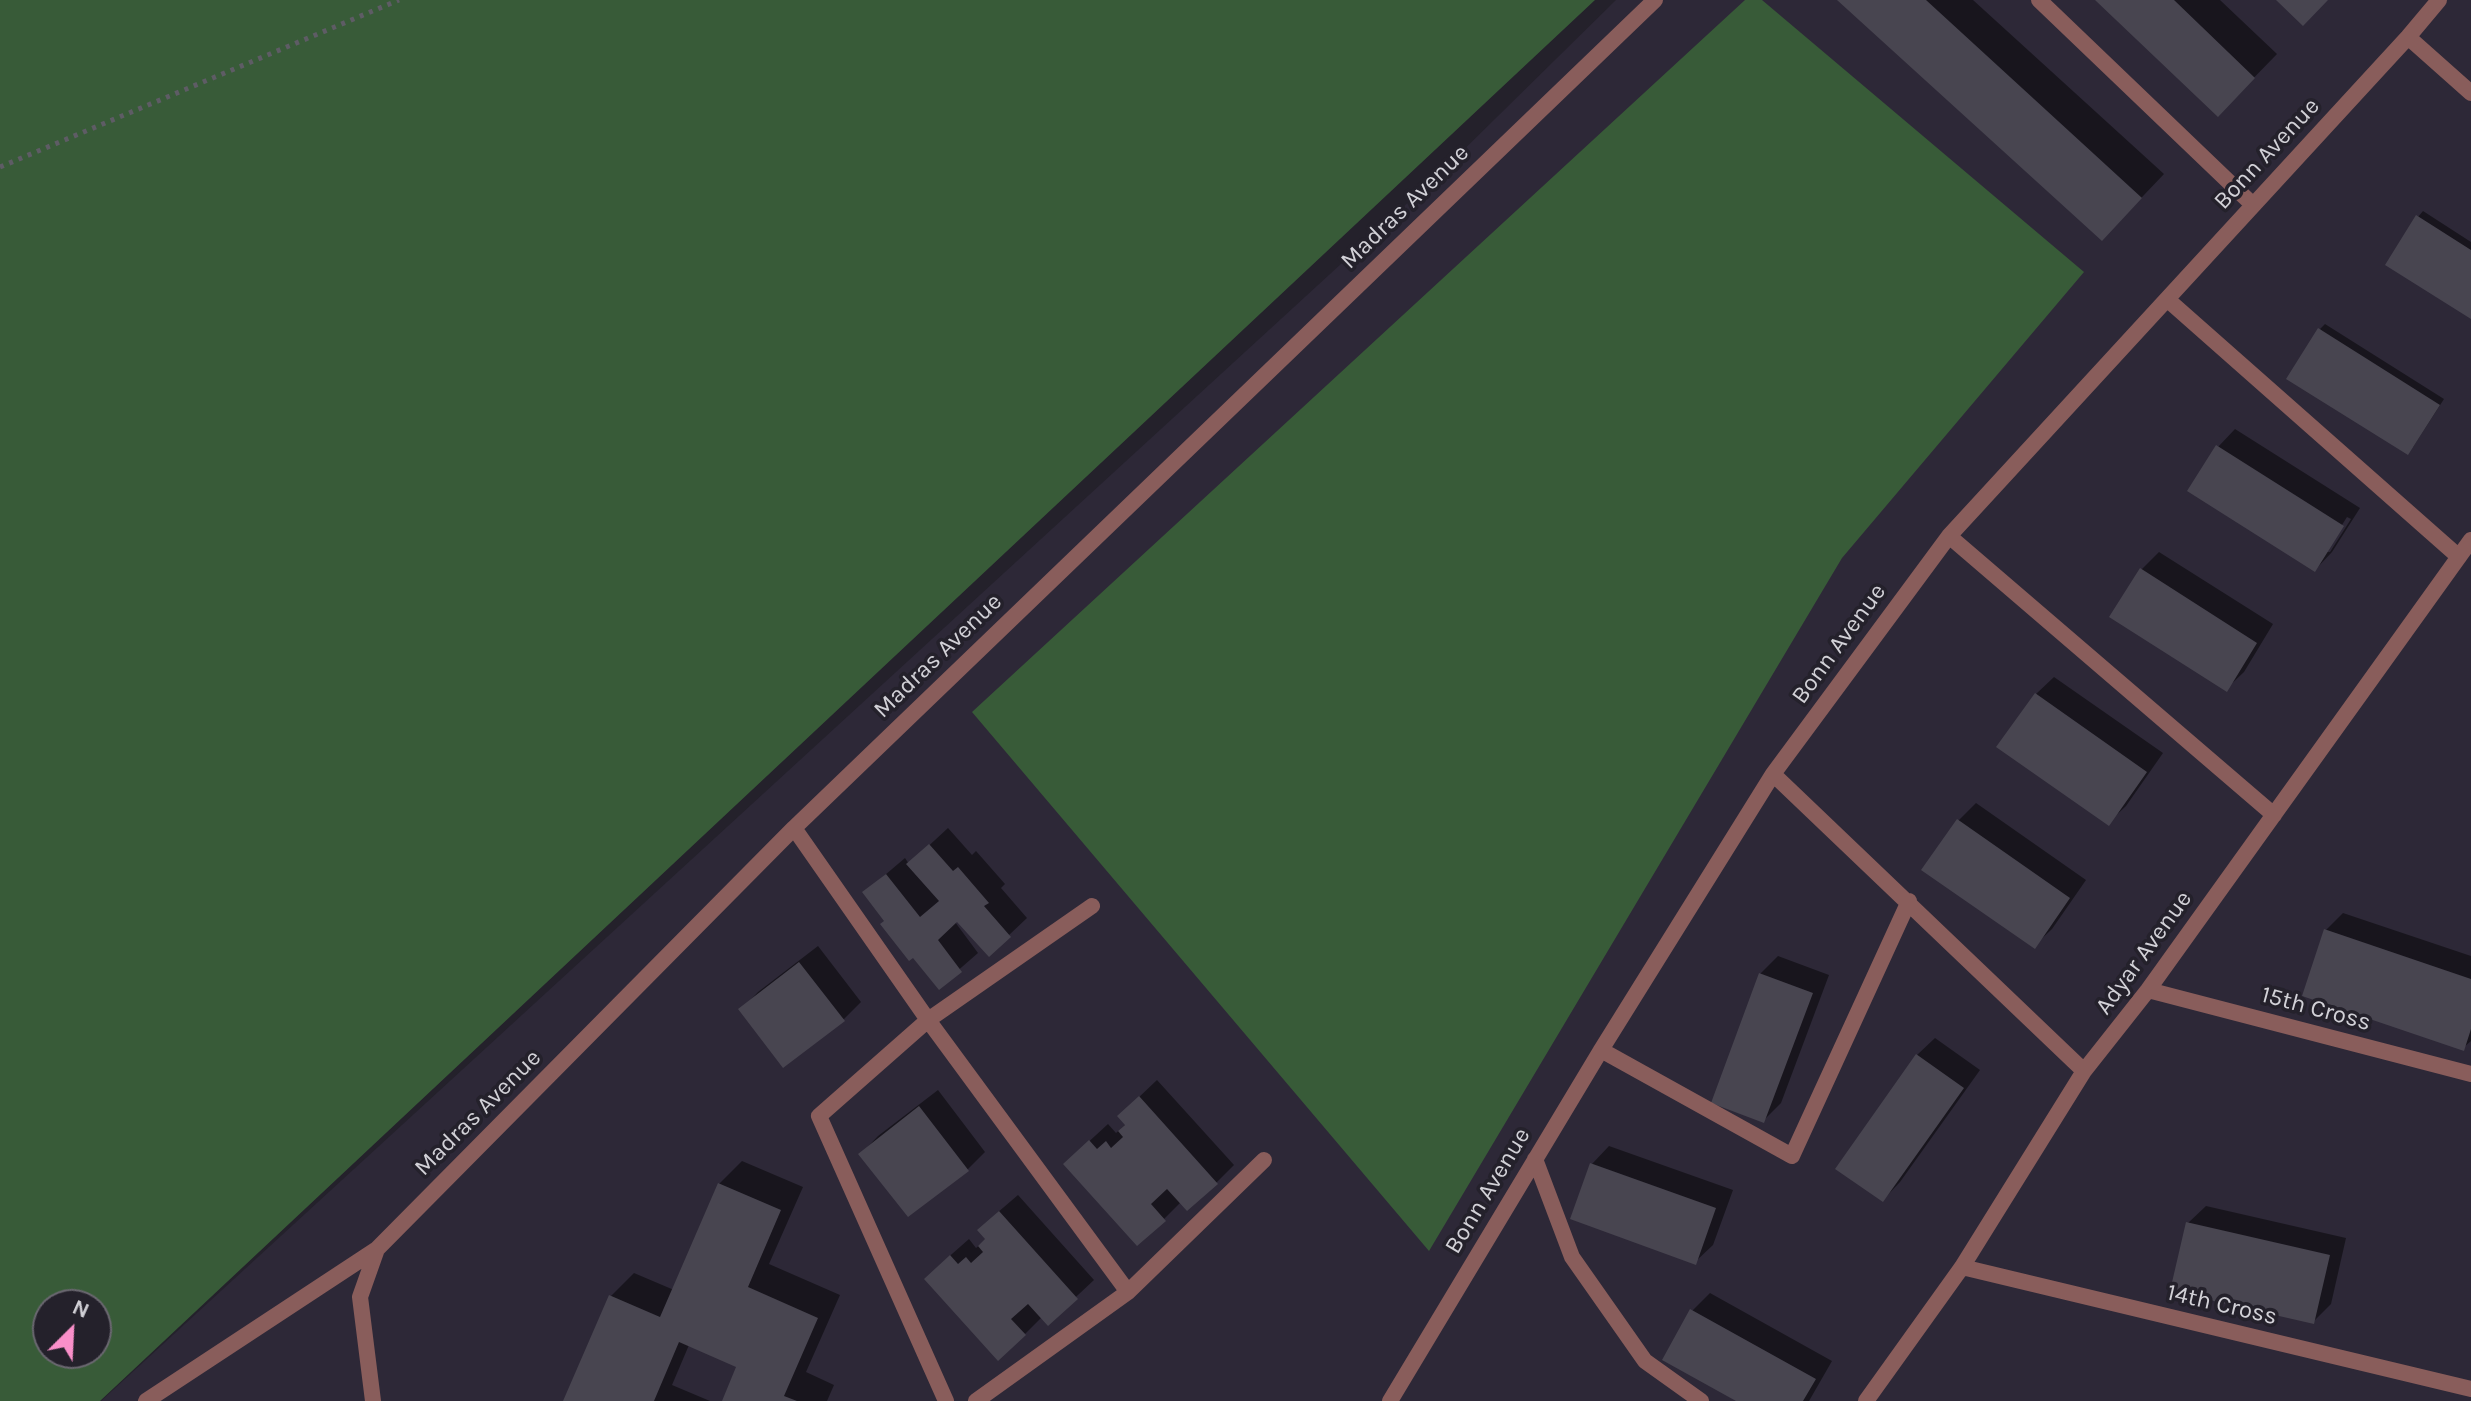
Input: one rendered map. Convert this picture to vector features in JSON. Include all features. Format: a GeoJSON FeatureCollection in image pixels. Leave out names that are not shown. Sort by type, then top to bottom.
{"type":"FeatureCollection","features":[{"type":"Feature","properties":{"kind":"lane","name":"Madras Avenue"},"geometry":{"type":"LineString","coordinates":[[373,1401],[360,1297],[377,1249],[794,828],[1655,0]]}},
{"type":"Feature","properties":{"kind":"lane"},"geometry":{"type":"LineString","coordinates":[[2039,0],[2252,204]]}},
{"type":"Feature","properties":{"kind":"lane","name":"Bonn Avenue"},"geometry":{"type":"LineString","coordinates":[[1390,1401],[1601,1050],[1773,774],[1949,536],[2168,300],[2439,0]]}},
{"type":"Feature","properties":{"kind":"lane"},"geometry":{"type":"LineString","coordinates":[[2408,37],[2471,93]]}},
{"type":"Feature","properties":{"kind":"lane"},"geometry":{"type":"LineString","coordinates":[[2168,300],[2459,557]]}},
{"type":"Feature","properties":{"kind":"lane"},"geometry":{"type":"LineString","coordinates":[[1949,536],[2274,815]]}},
{"type":"Feature","properties":{"kind":"lane","name":"Adyar Avenue"},"geometry":{"type":"LineString","coordinates":[[1866,1401],[1962,1267],[2084,1071],[2148,990],[2471,540]]}},
{"type":"Feature","properties":{"kind":"lane"},"geometry":{"type":"LineString","coordinates":[[1773,774],[2084,1071]]}},
{"type":"Feature","properties":{"kind":"lane"},"geometry":{"type":"LineString","coordinates":[[794,828],[928,1020],[1128,1292]]}},
{"type":"Feature","properties":{"kind":"lane"},"geometry":{"type":"LineString","coordinates":[[1601,1050],[1792,1156],[1909,901]]}},
{"type":"Feature","properties":{"kind":"lane"},"geometry":{"type":"LineString","coordinates":[[946,1401],[819,1116],[928,1020],[1092,906]]}},
{"type":"Feature","properties":{"kind":"lane","name":"15th Cross"},"geometry":{"type":"LineString","coordinates":[[2148,990],[2471,1074]]}},
{"type":"Feature","properties":{"kind":"lane"},"geometry":{"type":"LineString","coordinates":[[1535,1159],[1572,1257],[1645,1361],[1701,1401]]}},
{"type":"Feature","properties":{"kind":"lane"},"geometry":{"type":"LineString","coordinates":[[976,1401],[1128,1292],[1264,1160]]}},
{"type":"Feature","properties":{"kind":"lane"},"geometry":{"type":"LineString","coordinates":[[146,1401],[377,1249]]}},
{"type":"Feature","properties":{"kind":"lane","name":"14th Cross"},"geometry":{"type":"LineString","coordinates":[[1962,1267],[2471,1389]]}},
{"type":"Feature","properties":{"kind":"path"},"geometry":{"type":"LineString","coordinates":[[0,167],[399,0]]}},
{"type":"Feature","properties":{"kind":"shaded area"},"geometry":{"type":"Polygon","coordinates":[[[1616,0],[2471,0],[2471,1401],[101,1401],[1438,175],[1616,0]]]}},
{"type":"Feature","properties":{"kind":"green space"},"geometry":{"type":"Polygon","coordinates":[[[0,0],[1595,0],[100,1401],[0,1401],[0,0]]]}},
{"type":"Feature","properties":{"kind":"green space"},"geometry":{"type":"Polygon","coordinates":[[[1745,0],[1762,0],[2084,272],[1842,558],[1429,1251],[972,712],[1745,0]]]}},
{"type":"Feature","properties":{"kind":"building"},"geometry":{"type":"Polygon","coordinates":[[[1837,0],[1926,0],[2142,198],[2102,241],[1837,0]]]}},
{"type":"Feature","properties":{"kind":"building"},"geometry":{"type":"Polygon","coordinates":[[[2095,0],[2174,0],[2255,78],[2218,117],[2095,0]]]}},
{"type":"Feature","properties":{"kind":"building"},"geometry":{"type":"Polygon","coordinates":[[[2276,0],[2328,0],[2303,26],[2276,0]]]}},
{"type":"Feature","properties":{"kind":"building"},"geometry":{"type":"Polygon","coordinates":[[[2416,215],[2471,250],[2471,319],[2385,265],[2416,215]]]}},
{"type":"Feature","properties":{"kind":"building"},"geometry":{"type":"Polygon","coordinates":[[[2318,328],[2440,405],[2408,455],[2286,379],[2318,328]]]}},
{"type":"Feature","properties":{"kind":"building"},"geometry":{"type":"Polygon","coordinates":[[[2216,445],[2344,526],[2315,572],[2187,491],[2216,445]]]}},
{"type":"Feature","properties":{"kind":"building"},"geometry":{"type":"Polygon","coordinates":[[[2140,568],[2257,643],[2227,692],[2109,617],[2140,568]]]}},
{"type":"Feature","properties":{"kind":"building"},"geometry":{"type":"Polygon","coordinates":[[[2035,693],[2147,772],[2109,826],[1996,747],[2035,693]]]}},
{"type":"Feature","properties":{"kind":"building"},"geometry":{"type":"Polygon","coordinates":[[[1957,819],[2070,898],[2035,949],[1921,870],[1957,819]]]}},
{"type":"Feature","properties":{"kind":"building"},"geometry":{"type":"Polygon","coordinates":[[[929,844],[953,871],[958,867],[989,903],[984,906],[1011,937],[989,957],[957,922],[938,940],[962,972],[939,990],[913,958],[909,961],[880,924],[884,921],[862,892],[886,874],[920,917],[939,901],[906,864],[929,844]]]}},
{"type":"Feature","properties":{"kind":"building"},"geometry":{"type":"Polygon","coordinates":[[[2324,929],[2471,979],[2471,1029],[2464,1051],[2302,996],[2324,929]]]}},
{"type":"Feature","properties":{"kind":"building"},"geometry":{"type":"Polygon","coordinates":[[[799,962],[845,1021],[783,1068],[738,1009],[799,962]]]}},
{"type":"Feature","properties":{"kind":"building"},"geometry":{"type":"Polygon","coordinates":[[[1759,973],[1813,993],[1764,1123],[1711,1103],[1759,973]]]}},
{"type":"Feature","properties":{"kind":"building"},"geometry":{"type":"Polygon","coordinates":[[[1916,1054],[1964,1088],[1883,1202],[1835,1169],[1916,1054]]]}},
{"type":"Feature","properties":{"kind":"building"},"geometry":{"type":"Polygon","coordinates":[[[1139,1096],[1218,1184],[1187,1211],[1167,1189],[1151,1204],[1166,1221],[1137,1246],[1063,1164],[1089,1140],[1097,1149],[1106,1141],[1111,1148],[1123,1137],[1118,1131],[1125,1125],[1117,1116],[1139,1096]]]}},
{"type":"Feature","properties":{"kind":"building"},"geometry":{"type":"Polygon","coordinates":[[[919,1106],[969,1171],[908,1217],[858,1154],[919,1106]]]}},
{"type":"Feature","properties":{"kind":"building"},"geometry":{"type":"Polygon","coordinates":[[[1590,1163],[1716,1208],[1696,1265],[1570,1219],[1590,1163]]]}},
{"type":"Feature","properties":{"kind":"building"},"geometry":{"type":"Polygon","coordinates":[[[718,1183],[781,1210],[748,1287],[818,1318],[784,1396],[797,1401],[722,1401],[736,1367],[679,1342],[654,1401],[563,1401],[609,1295],[660,1317],[718,1183]]]}},
{"type":"Feature","properties":{"kind":"building"},"geometry":{"type":"Polygon","coordinates":[[[999,1211],[1078,1299],[1048,1326],[1028,1304],[1011,1319],[1026,1335],[998,1361],[924,1279],[950,1255],[958,1264],[966,1257],[971,1263],[983,1252],[978,1246],[985,1239],[977,1230],[999,1211]]]}},
{"type":"Feature","properties":{"kind":"building"},"geometry":{"type":"Polygon","coordinates":[[[2186,1222],[2330,1255],[2314,1324],[2170,1291],[2186,1222]]]}},
{"type":"Feature","properties":{"kind":"building"},"geometry":{"type":"Polygon","coordinates":[[[1690,1309],[1816,1379],[1803,1401],[1736,1401],[1662,1360],[1690,1309]]]}}]}
